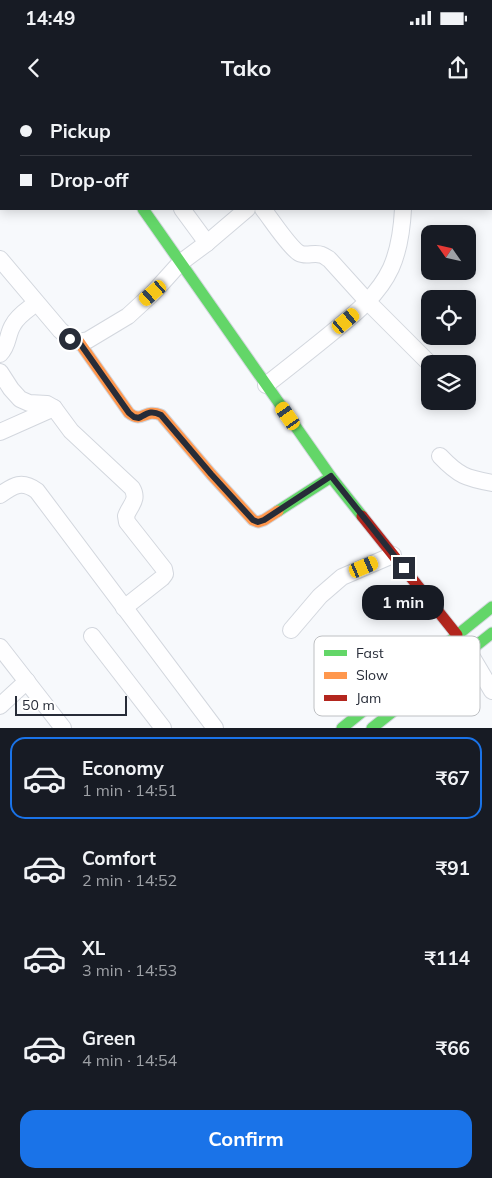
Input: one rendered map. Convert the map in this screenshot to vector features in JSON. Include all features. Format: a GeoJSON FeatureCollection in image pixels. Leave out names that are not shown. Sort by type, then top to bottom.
{"type":"FeatureCollection","features":[{"type":"Feature","properties":{"kind":"street"},"geometry":{"type":"LineString","coordinates":[[143,210],[331,476],[457,635],[492,607]]}},
{"type":"Feature","properties":{"kind":"street"},"geometry":{"type":"LineString","coordinates":[[182,210],[201,247]]}},
{"type":"Feature","properties":{"kind":"street"},"geometry":{"type":"LineString","coordinates":[[0,259],[60,330],[70,339],[79,342],[88,340],[128,316],[153,293],[180,263],[246,210]]}},
{"type":"Feature","properties":{"kind":"street"},"geometry":{"type":"LineString","coordinates":[[265,210],[293,248],[299,253],[322,255],[329,259],[367,301],[421,355]]}},
{"type":"Feature","properties":{"kind":"street"},"geometry":{"type":"LineString","coordinates":[[266,385],[357,312],[378,289],[390,269],[397,247],[403,210]]}},
{"type":"Feature","properties":{"kind":"street"},"geometry":{"type":"LineString","coordinates":[[0,354],[8,342],[12,326],[36,302]]}},
{"type":"Feature","properties":{"kind":"street"},"geometry":{"type":"LineString","coordinates":[[79,342],[129,413],[139,418],[148,413],[155,412],[161,415],[253,520],[258,522],[264,520],[331,476]]}},
{"type":"Feature","properties":{"kind":"street"},"geometry":{"type":"LineString","coordinates":[[0,372],[11,390],[20,399],[29,403],[47,404],[54,408],[72,431],[132,488],[135,494],[126,516],[127,522],[164,569],[165,574],[124,608]]}},
{"type":"Feature","properties":{"kind":"street"},"geometry":{"type":"LineString","coordinates":[[0,432],[54,408]]}},
{"type":"Feature","properties":{"kind":"street"},"geometry":{"type":"LineString","coordinates":[[440,456],[452,468],[464,476],[492,484]]}},
{"type":"Feature","properties":{"kind":"street"},"geometry":{"type":"LineString","coordinates":[[0,495],[20,484],[29,485],[37,491],[215,728]]}},
{"type":"Feature","properties":{"kind":"street"},"geometry":{"type":"LineString","coordinates":[[291,630],[320,596],[342,577],[393,555]]}},
{"type":"Feature","properties":{"kind":"street"},"geometry":{"type":"LineString","coordinates":[[480,643],[492,633]]}},
{"type":"Feature","properties":{"kind":"street"},"geometry":{"type":"LineString","coordinates":[[92,636],[163,728]]}},
{"type":"Feature","properties":{"kind":"street"},"geometry":{"type":"LineString","coordinates":[[0,647],[63,728]]}},
{"type":"Feature","properties":{"kind":"street"},"geometry":{"type":"LineString","coordinates":[[480,671],[492,691]]}},
{"type":"Feature","properties":{"kind":"street"},"geometry":{"type":"LineString","coordinates":[[0,706],[27,681]]}},
{"type":"Feature","properties":{"kind":"street"},"geometry":{"type":"LineString","coordinates":[[342,728],[357,716]]}},
{"type":"Feature","properties":{"kind":"street"},"geometry":{"type":"LineString","coordinates":[[372,728],[387,716]]}},
{"type":"Feature","properties":{"kind":"traffic: fast"},"geometry":{"type":"LineString","coordinates":[[144,210],[331,477],[362,516]]}},
{"type":"Feature","properties":{"kind":"traffic: fast"},"geometry":{"type":"LineString","coordinates":[[278,511],[331,477]]}},
{"type":"Feature","properties":{"kind":"traffic: fast"},"geometry":{"type":"LineString","coordinates":[[456,636],[492,607]]}},
{"type":"Feature","properties":{"kind":"traffic: fast"},"geometry":{"type":"LineString","coordinates":[[480,642],[492,633]]}},
{"type":"Feature","properties":{"kind":"traffic: fast"},"geometry":{"type":"LineString","coordinates":[[342,728],[357,716]]}},
{"type":"Feature","properties":{"kind":"traffic: fast"},"geometry":{"type":"LineString","coordinates":[[372,728],[387,716]]}},
{"type":"Feature","properties":{"kind":"traffic: slow"},"geometry":{"type":"LineString","coordinates":[[79,342],[129,413],[138,417],[151,413],[161,415],[253,520],[258,522],[264,520],[278,511]]}},
{"type":"Feature","properties":{"kind":"traffic: jam"},"geometry":{"type":"LineString","coordinates":[[362,516],[457,635]]}},
{"type":"Feature","properties":{"kind":"route"},"geometry":{"type":"LineString","coordinates":[[70,339],[79,342],[129,413],[139,418],[148,413],[155,412],[161,415],[253,520],[258,522],[264,520],[331,476],[404,568]]}}]}
